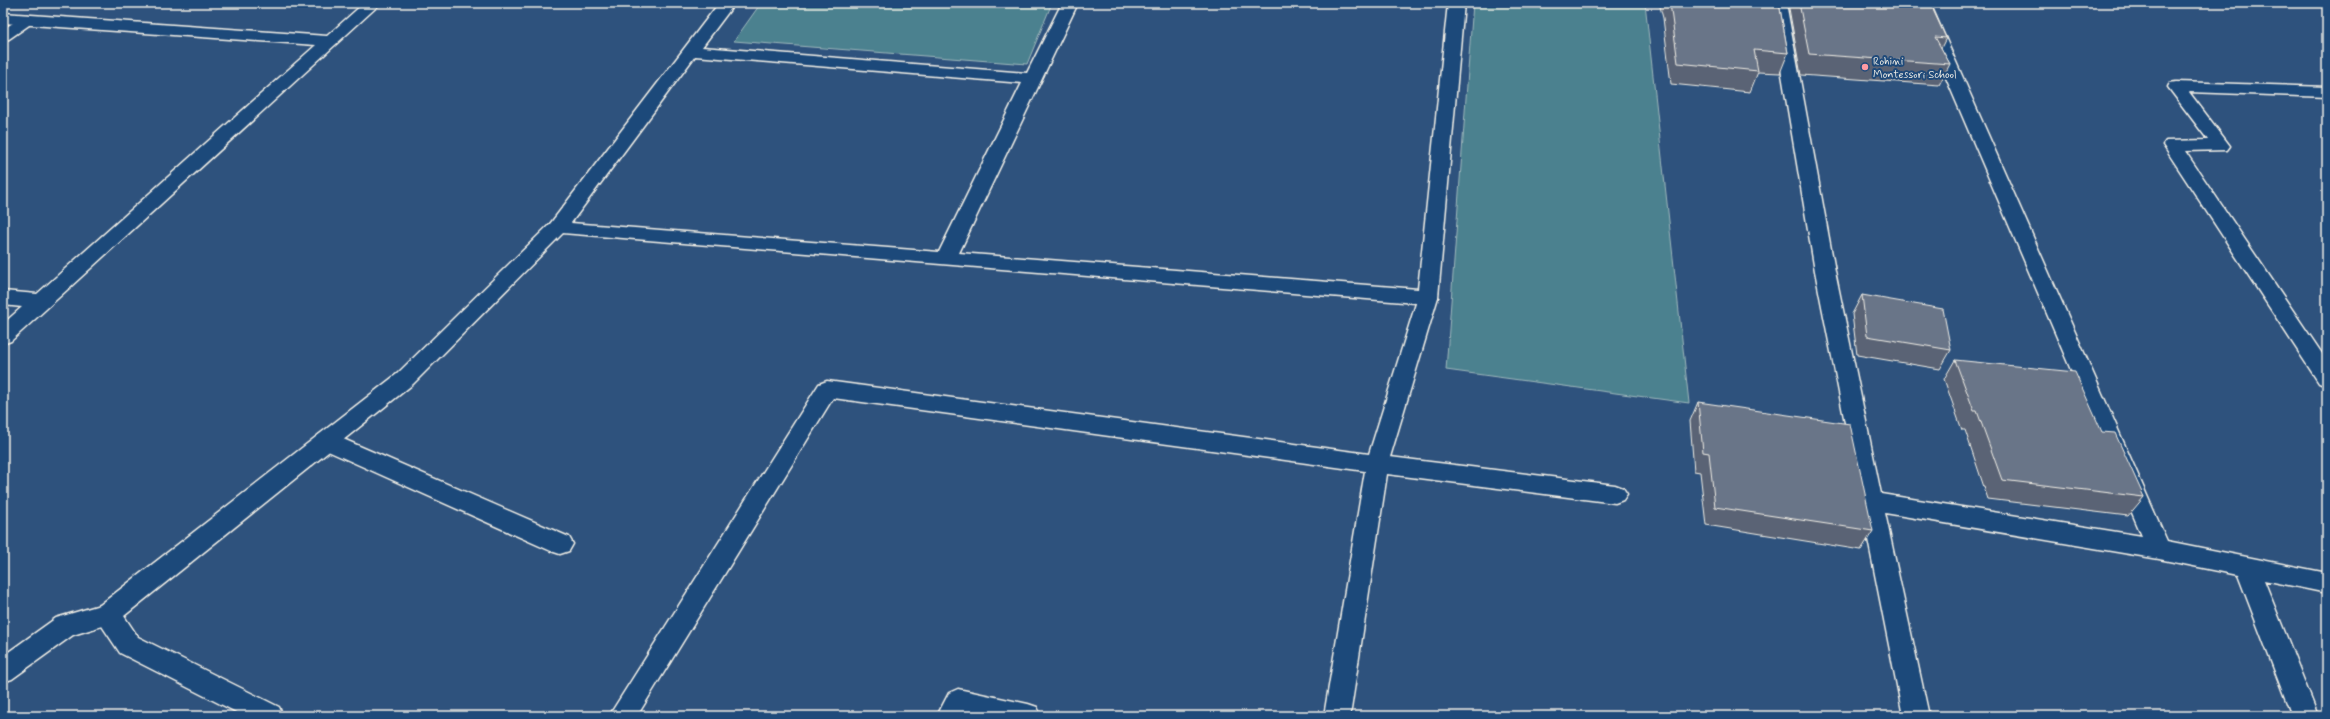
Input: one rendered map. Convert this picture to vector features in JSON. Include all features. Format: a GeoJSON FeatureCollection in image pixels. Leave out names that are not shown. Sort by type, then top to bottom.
{"type":"FeatureCollection","features":[{"type":"Feature","properties":{"kind":"street"},"geometry":{"type":"LineString","coordinates":[[3,336],[373,3]]}},
{"type":"Feature","properties":{"kind":"street"},"geometry":{"type":"LineString","coordinates":[[557,228],[727,3]]}},
{"type":"Feature","properties":{"kind":"street"},"geometry":{"type":"LineString","coordinates":[[946,259],[1070,3]]}},
{"type":"Feature","properties":{"kind":"street"},"geometry":{"type":"LineString","coordinates":[[557,228],[1428,297],[1456,3]]}},
{"type":"Feature","properties":{"kind":"street"},"geometry":{"type":"LineString","coordinates":[[3,18],[331,41]]}},
{"type":"Feature","properties":{"kind":"street"},"geometry":{"type":"LineString","coordinates":[[691,51],[1033,79]]}},
{"type":"Feature","properties":{"kind":"street"},"geometry":{"type":"LineString","coordinates":[[3,298],[42,301]]}},
{"type":"Feature","properties":{"kind":"street"},"geometry":{"type":"LineString","coordinates":[[327,441],[560,544]]}},
{"type":"Feature","properties":{"kind":"lane"},"geometry":{"type":"LineString","coordinates":[[1778,3],[1800,145],[1870,502],[1916,716]]}},
{"type":"Feature","properties":{"kind":"lane"},"geometry":{"type":"LineString","coordinates":[[1918,3],[2159,549]]}},
{"type":"Feature","properties":{"kind":"lane"},"geometry":{"type":"LineString","coordinates":[[3,36],[27,20]]}},
{"type":"Feature","properties":{"kind":"lane"},"geometry":{"type":"LineString","coordinates":[[2327,92],[2176,87],[2221,146],[2172,145],[2327,378]]}},
{"type":"Feature","properties":{"kind":"lane"},"geometry":{"type":"LineString","coordinates":[[3,671],[65,626],[108,614],[405,379],[557,228]]}},
{"type":"Feature","properties":{"kind":"lane"},"geometry":{"type":"LineString","coordinates":[[1337,716],[1377,464],[1428,297]]}},
{"type":"Feature","properties":{"kind":"lane"},"geometry":{"type":"LineString","coordinates":[[622,716],[827,389],[1377,464],[1615,494]]}},
{"type":"Feature","properties":{"kind":"lane"},"geometry":{"type":"LineString","coordinates":[[1870,502],[2159,549],[2327,583]]}},
{"type":"Feature","properties":{"kind":"lane"},"geometry":{"type":"LineString","coordinates":[[2247,567],[2305,716]]}},
{"type":"Feature","properties":{"kind":"lane"},"geometry":{"type":"LineString","coordinates":[[108,614],[129,645],[241,710],[270,716]]}},
{"type":"Feature","properties":{"kind":"lane"},"geometry":{"type":"LineString","coordinates":[[950,716],[958,700],[1028,716]]}},
{"type":"Feature","properties":{"kind":"green space"},"geometry":{"type":"Polygon","coordinates":[[[761,3],[1052,3],[1027,64],[734,41],[761,3]]]}},
{"type":"Feature","properties":{"kind":"green space"},"geometry":{"type":"Polygon","coordinates":[[[1473,3],[1645,3],[1689,403],[1446,370],[1473,3]]]}},
{"type":"Feature","properties":{"kind":"building"},"geometry":{"type":"Polygon","coordinates":[[[1670,3],[1779,3],[1788,53],[1754,50],[1758,71],[1678,63],[1670,3]]]}},
{"type":"Feature","properties":{"kind":"building"},"geometry":{"type":"Polygon","coordinates":[[[1799,3],[1930,3],[1946,38],[1935,37],[1950,64],[1809,54],[1799,3]]]}},
{"type":"Feature","properties":{"kind":"building"},"geometry":{"type":"Polygon","coordinates":[[[1862,295],[1943,309],[1951,350],[1867,336],[1862,295]]]}},
{"type":"Feature","properties":{"kind":"building"},"geometry":{"type":"Polygon","coordinates":[[[1955,360],[2075,372],[2102,432],[2115,433],[2144,497],[2002,480],[1977,411],[1974,411],[1955,360]]]}},
{"type":"Feature","properties":{"kind":"building"},"geometry":{"type":"Polygon","coordinates":[[[1698,402],[1850,424],[1873,531],[1715,507],[1709,453],[1703,452],[1698,402]]]}},
{"type":"Feature","properties":{"kind":"place","name":"Rohini Montessori School"},"geometry":{"type":"Point","coordinates":[1865,67]}}]}
